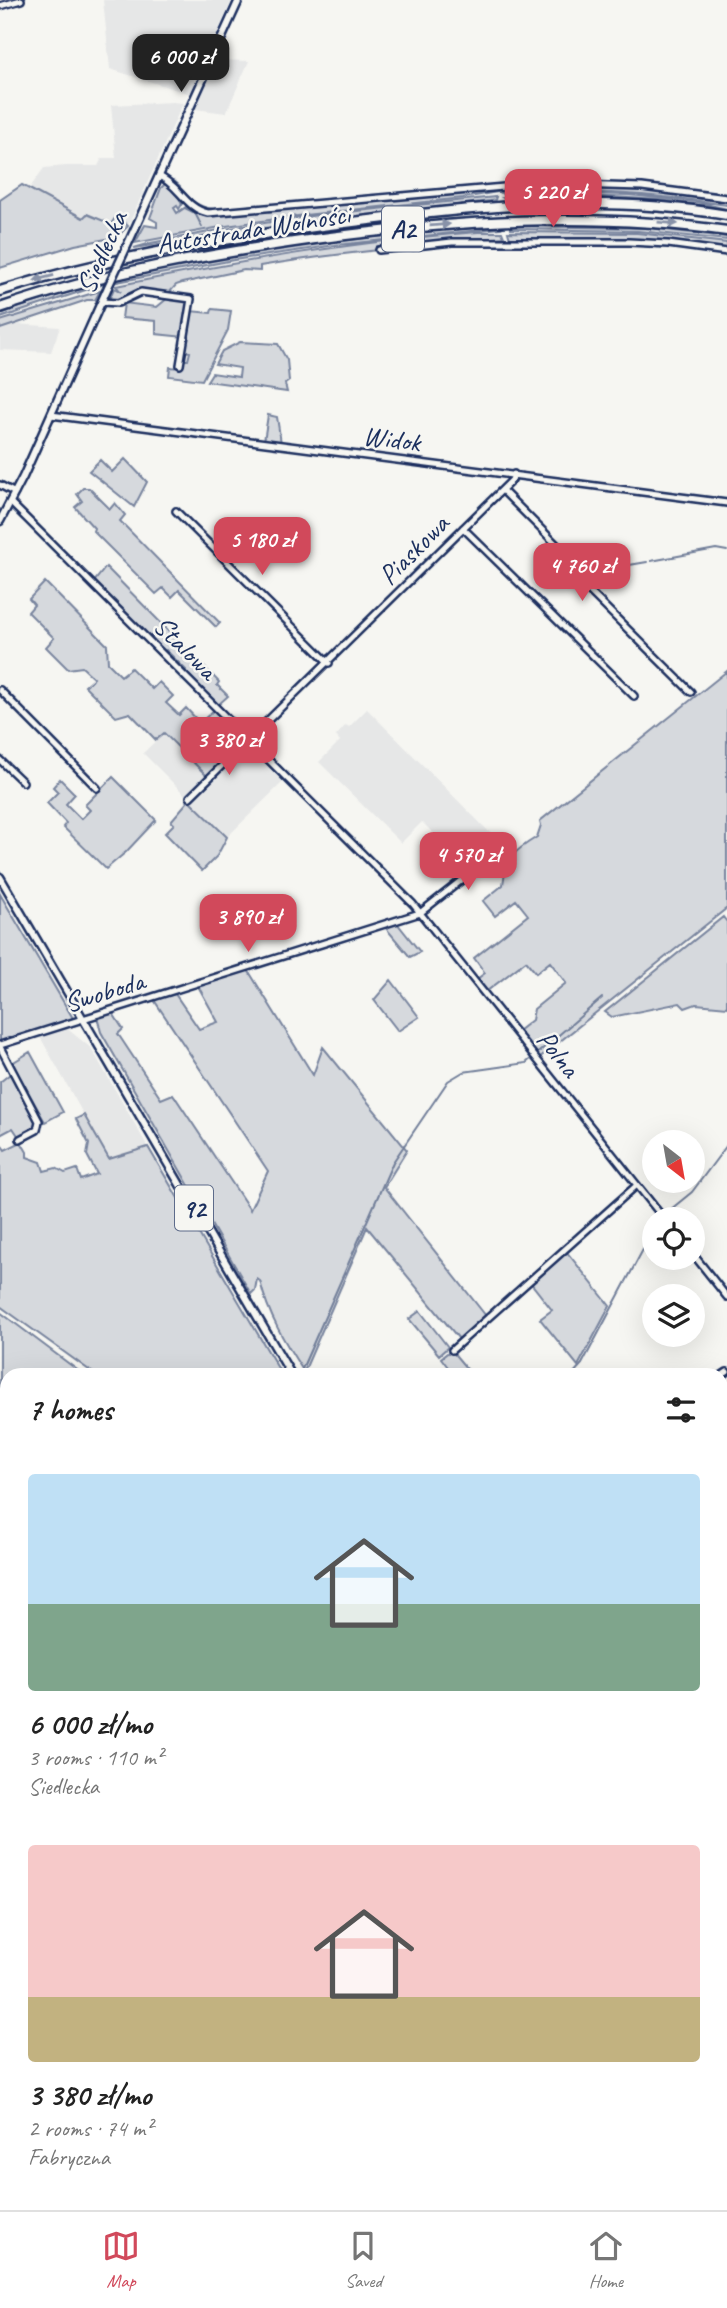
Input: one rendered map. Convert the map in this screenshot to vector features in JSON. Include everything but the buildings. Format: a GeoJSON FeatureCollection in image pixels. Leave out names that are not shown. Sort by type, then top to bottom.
{"type":"FeatureCollection","features":[{"type":"Feature","properties":{"kind":"highway","name":"Autostrada Wolności"},"geometry":{"type":"LineString","coordinates":[[0,291],[85,267],[178,247],[294,229],[428,213],[578,203],[669,207],[727,215]]}},
{"type":"Feature","properties":{"kind":"highway","name":"Autostrada Wolności"},"geometry":{"type":"LineString","coordinates":[[0,308],[47,293],[151,267],[362,233],[468,223],[579,219],[670,223],[727,231]]}},
{"type":"Feature","properties":{"kind":"main road","name":"Siedlecka"},"geometry":{"type":"LineString","coordinates":[[0,521],[15,494],[239,0]]}},
{"type":"Feature","properties":{"kind":"main road","name":"92"},"geometry":{"type":"LineString","coordinates":[[0,877],[287,1368]]}},
{"type":"Feature","properties":{"kind":"street"},"geometry":{"type":"LineString","coordinates":[[0,6],[21,0]]}},
{"type":"Feature","properties":{"kind":"street"},"geometry":{"type":"LineString","coordinates":[[159,176],[171,183],[189,204],[208,213],[539,184],[642,187],[727,198]]}},
{"type":"Feature","properties":{"kind":"street"},"geometry":{"type":"LineString","coordinates":[[379,250],[452,242],[630,242],[727,252]]}},
{"type":"Feature","properties":{"kind":"street"},"geometry":{"type":"LineString","coordinates":[[102,302],[118,303],[141,292],[191,299],[180,365]]}},
{"type":"Feature","properties":{"kind":"street","name":"Widok"},"geometry":{"type":"LineString","coordinates":[[51,415],[727,503]]}},
{"type":"Feature","properties":{"kind":"street","name":"Piaskowa"},"geometry":{"type":"LineString","coordinates":[[190,797],[329,663],[513,479],[514,474]]}},
{"type":"Feature","properties":{"kind":"street"},"geometry":{"type":"LineString","coordinates":[[0,485],[15,494]]}},
{"type":"Feature","properties":{"kind":"street"},"geometry":{"type":"LineString","coordinates":[[502,490],[568,556],[567,568],[570,572],[691,692]]}},
{"type":"Feature","properties":{"kind":"street","name":"Stalowa"},"geometry":{"type":"LineString","coordinates":[[10,502],[420,913]]}},
{"type":"Feature","properties":{"kind":"street"},"geometry":{"type":"LineString","coordinates":[[176,510],[329,663]]}},
{"type":"Feature","properties":{"kind":"street"},"geometry":{"type":"LineString","coordinates":[[463,528],[634,696]]}},
{"type":"Feature","properties":{"kind":"street"},"geometry":{"type":"LineString","coordinates":[[0,691],[97,788]]}},
{"type":"Feature","properties":{"kind":"street"},"geometry":{"type":"LineString","coordinates":[[0,760],[23,782]]}},
{"type":"Feature","properties":{"kind":"street"},"geometry":{"type":"LineString","coordinates":[[420,913],[501,849]]}},
{"type":"Feature","properties":{"kind":"street","name":"Swoboda"},"geometry":{"type":"LineString","coordinates":[[0,1046],[420,913]]}},
{"type":"Feature","properties":{"kind":"street","name":"Polna"},"geometry":{"type":"LineString","coordinates":[[420,913],[655,1207]]}},
{"type":"Feature","properties":{"kind":"street"},"geometry":{"type":"LineString","coordinates":[[0,1046],[39,1121],[37,1130],[20,1139]]}},
{"type":"Feature","properties":{"kind":"street"},"geometry":{"type":"LineString","coordinates":[[452,1350],[637,1185]]}},
{"type":"Feature","properties":{"kind":"street"},"geometry":{"type":"LineString","coordinates":[[705,1269],[727,1297]]}},
{"type":"Feature","properties":{"kind":"shaded area"},"geometry":{"type":"Polygon","coordinates":[[[103,0],[232,0],[190,94],[110,69],[103,0]]]}},
{"type":"Feature","properties":{"kind":"shaded area"},"geometry":{"type":"Polygon","coordinates":[[[218,60],[249,61],[226,113],[195,109],[218,60]]]}},
{"type":"Feature","properties":{"kind":"shaded area"},"geometry":{"type":"Polygon","coordinates":[[[183,103],[128,226],[117,216],[111,224],[88,214],[83,218],[29,189],[44,168],[98,166],[102,158],[116,158],[111,105],[183,103]]]}},
{"type":"Feature","properties":{"kind":"shaded area"},"geometry":{"type":"Polygon","coordinates":[[[166,183],[184,201],[179,209],[177,206],[174,208],[177,213],[186,207],[205,215],[490,189],[497,192],[226,226],[135,243],[145,225],[157,227],[157,222],[150,218],[161,188],[166,183]]]}},
{"type":"Feature","properties":{"kind":"shaded area"},"geometry":{"type":"Polygon","coordinates":[[[22,185],[83,218],[87,214],[111,224],[117,215],[128,226],[117,237],[75,245],[0,268],[0,200],[22,185]]]}},
{"type":"Feature","properties":{"kind":"shaded area"},"geometry":{"type":"Polygon","coordinates":[[[554,185],[629,187],[727,200],[727,205],[616,193],[501,193],[504,189],[554,185]]]}},
{"type":"Feature","properties":{"kind":"shaded area"},"geometry":{"type":"Polygon","coordinates":[[[552,193],[630,195],[697,202],[727,209],[617,198],[552,197],[514,201],[503,198],[552,193]]]}},
{"type":"Feature","properties":{"kind":"shaded area"},"geometry":{"type":"Polygon","coordinates":[[[496,197],[490,201],[239,231],[134,248],[225,229],[318,215],[496,197]]]}},
{"type":"Feature","properties":{"kind":"shaded area"},"geometry":{"type":"Polygon","coordinates":[[[485,226],[501,228],[336,245],[234,260],[101,285],[0,318],[0,314],[117,280],[240,255],[363,238],[485,226]]]}},
{"type":"Feature","properties":{"kind":"shaded area"},"geometry":{"type":"Polygon","coordinates":[[[511,226],[648,228],[727,237],[727,240],[638,231],[511,229],[511,226]]]}},
{"type":"Feature","properties":{"kind":"shaded area"},"geometry":{"type":"Polygon","coordinates":[[[478,232],[502,232],[504,237],[491,238],[488,241],[288,261],[260,266],[260,271],[244,270],[182,283],[169,293],[142,290],[119,300],[109,300],[114,288],[121,292],[116,286],[206,269],[296,253],[478,232]]]}},
{"type":"Feature","properties":{"kind":"shaded area"},"geometry":{"type":"Polygon","coordinates":[[[508,232],[637,233],[727,243],[727,250],[649,241],[514,241],[510,239],[508,232]]]}},
{"type":"Feature","properties":{"kind":"shaded area"},"geometry":{"type":"Polygon","coordinates":[[[100,291],[95,300],[87,300],[0,329],[0,321],[100,291]]]}},
{"type":"Feature","properties":{"kind":"shaded area"},"geometry":{"type":"Polygon","coordinates":[[[169,297],[189,299],[184,337],[156,334],[156,321],[122,318],[124,303],[157,307],[169,297]]]}},
{"type":"Feature","properties":{"kind":"shaded area"},"geometry":{"type":"Polygon","coordinates":[[[212,309],[231,311],[228,330],[202,380],[169,376],[170,367],[180,368],[182,360],[188,360],[190,352],[183,351],[190,311],[211,313],[212,309]]]}},
{"type":"Feature","properties":{"kind":"shaded area"},"geometry":{"type":"Polygon","coordinates":[[[15,324],[60,327],[51,352],[0,350],[0,329],[15,324]]]}},
{"type":"Feature","properties":{"kind":"shaded area"},"geometry":{"type":"Polygon","coordinates":[[[240,342],[278,344],[287,360],[287,392],[207,381],[212,373],[239,377],[240,368],[215,364],[222,351],[240,342]]]}},
{"type":"Feature","properties":{"kind":"shaded area"},"geometry":{"type":"Polygon","coordinates":[[[268,415],[277,417],[281,443],[264,441],[268,415]]]}},
{"type":"Feature","properties":{"kind":"shaded area"},"geometry":{"type":"Polygon","coordinates":[[[125,459],[147,482],[134,507],[89,471],[100,460],[112,472],[125,459]]]}},
{"type":"Feature","properties":{"kind":"shaded area"},"geometry":{"type":"Polygon","coordinates":[[[83,488],[89,488],[110,509],[115,503],[125,515],[120,521],[220,623],[216,627],[179,590],[172,597],[163,588],[156,594],[93,531],[94,528],[75,507],[82,501],[77,494],[83,488]]]}},
{"type":"Feature","properties":{"kind":"shaded area"},"geometry":{"type":"Polygon","coordinates":[[[106,567],[219,682],[217,685],[228,696],[218,705],[166,650],[163,652],[94,582],[106,567]]]}},
{"type":"Feature","properties":{"kind":"shaded area"},"geometry":{"type":"Polygon","coordinates":[[[45,582],[107,645],[108,663],[121,676],[131,668],[152,689],[159,682],[173,696],[166,703],[179,715],[186,708],[200,723],[216,708],[227,720],[212,734],[232,754],[208,777],[164,733],[156,740],[130,713],[116,717],[85,686],[94,678],[82,667],[68,669],[46,647],[54,638],[28,612],[34,605],[29,599],[45,582]]]}},
{"type":"Feature","properties":{"kind":"shaded area"},"geometry":{"type":"Polygon","coordinates":[[[727,671],[727,908],[539,1058],[518,1031],[532,1020],[534,1009],[566,983],[550,962],[536,973],[526,961],[487,991],[477,979],[485,973],[474,958],[528,915],[516,900],[495,916],[483,901],[503,885],[509,861],[522,846],[537,837],[540,821],[727,671]]]}},
{"type":"Feature","properties":{"kind":"shaded area"},"geometry":{"type":"Polygon","coordinates":[[[367,709],[503,846],[471,871],[422,822],[401,843],[319,762],[340,741],[336,736],[367,709]]]}},
{"type":"Feature","properties":{"kind":"shaded area"},"geometry":{"type":"Polygon","coordinates":[[[227,720],[244,741],[231,753],[212,734],[227,720]]]}},
{"type":"Feature","properties":{"kind":"shaded area"},"geometry":{"type":"Polygon","coordinates":[[[164,733],[208,777],[187,797],[143,753],[164,733]]]}},
{"type":"Feature","properties":{"kind":"shaded area"},"geometry":{"type":"Polygon","coordinates":[[[245,745],[283,782],[227,837],[189,800],[245,745]]]}},
{"type":"Feature","properties":{"kind":"shaded area"},"geometry":{"type":"Polygon","coordinates":[[[113,777],[156,820],[106,869],[63,827],[66,823],[47,803],[58,792],[53,787],[60,779],[75,794],[66,804],[81,819],[90,810],[85,805],[113,777]]]}},
{"type":"Feature","properties":{"kind":"shaded area"},"geometry":{"type":"Polygon","coordinates":[[[189,800],[227,837],[217,856],[202,871],[165,833],[174,824],[171,821],[189,800]]]}},
{"type":"Feature","properties":{"kind":"shaded area"},"geometry":{"type":"Polygon","coordinates":[[[0,894],[74,1020],[0,1042],[0,894]]]}},
{"type":"Feature","properties":{"kind":"shaded area"},"geometry":{"type":"Polygon","coordinates":[[[723,917],[727,922],[727,1007],[696,1004],[685,1008],[680,1003],[612,1017],[605,1012],[723,917]]]}},
{"type":"Feature","properties":{"kind":"shaded area"},"geometry":{"type":"Polygon","coordinates":[[[397,923],[420,952],[410,957],[385,927],[397,923]]]}},
{"type":"Feature","properties":{"kind":"shaded area"},"geometry":{"type":"Polygon","coordinates":[[[248,970],[313,1075],[323,1047],[407,1150],[384,1187],[486,1316],[459,1339],[367,1227],[306,1368],[301,1368],[278,1328],[260,1281],[257,1279],[255,1290],[251,1294],[101,1032],[97,1017],[112,1012],[123,1029],[118,1034],[161,1099],[173,1094],[250,1210],[268,1171],[154,1000],[175,994],[199,1029],[218,1022],[198,986],[248,970]]]}},
{"type":"Feature","properties":{"kind":"shaded area"},"geometry":{"type":"Polygon","coordinates":[[[391,980],[419,1017],[398,1031],[374,1000],[391,980]]]}},
{"type":"Feature","properties":{"kind":"shaded area"},"geometry":{"type":"Polygon","coordinates":[[[65,1027],[91,1048],[148,1147],[109,1160],[39,1035],[65,1027]]]}},
{"type":"Feature","properties":{"kind":"shaded area"},"geometry":{"type":"Polygon","coordinates":[[[30,1052],[63,1112],[45,1122],[12,1063],[30,1052]]]}},
{"type":"Feature","properties":{"kind":"shaded area"},"geometry":{"type":"Polygon","coordinates":[[[10,1074],[38,1124],[19,1137],[13,1128],[0,1135],[0,1082],[10,1074]]]}},
{"type":"Feature","properties":{"kind":"shaded area"},"geometry":{"type":"Polygon","coordinates":[[[84,1115],[109,1159],[148,1147],[278,1368],[86,1368],[0,1306],[0,1143],[5,1150],[21,1142],[27,1157],[41,1162],[44,1171],[56,1168],[65,1173],[77,1169],[81,1180],[97,1174],[87,1155],[89,1144],[76,1119],[84,1115]]]}},
{"type":"Feature","properties":{"kind":"shaded area"},"geometry":{"type":"Polygon","coordinates":[[[566,1251],[610,1306],[578,1366],[540,1319],[552,1310],[531,1283],[566,1251]]]}},
{"type":"Feature","properties":{"kind":"shaded area"},"geometry":{"type":"Polygon","coordinates":[[[420,1311],[448,1347],[439,1355],[409,1319],[420,1311]]]}},
{"type":"Feature","properties":{"kind":"shaded area"},"geometry":{"type":"Polygon","coordinates":[[[0,1312],[75,1368],[0,1368],[0,1312]]]}},
{"type":"Feature","properties":{"kind":"shaded area"},"geometry":{"type":"Polygon","coordinates":[[[451,1350],[466,1368],[449,1368],[441,1358],[451,1350]]]}},
{"type":"Feature","properties":{"kind":"waterway"},"geometry":{"type":"LineString","coordinates":[[173,180],[180,186]]}},
{"type":"Feature","properties":{"kind":"waterway"},"geometry":{"type":"LineString","coordinates":[[169,186],[182,205]]}},
{"type":"Feature","properties":{"kind":"waterway"},"geometry":{"type":"LineString","coordinates":[[184,192],[205,207],[231,207]]}},
{"type":"Feature","properties":{"kind":"waterway"},"geometry":{"type":"LineString","coordinates":[[185,208],[195,213],[202,227]]}},
{"type":"Feature","properties":{"kind":"waterway"},"geometry":{"type":"LineString","coordinates":[[651,561],[716,549],[727,551]]}},
{"type":"Feature","properties":{"kind":"waterway"},"geometry":{"type":"LineString","coordinates":[[606,569],[647,562]]}},
{"type":"Feature","properties":{"kind":"waterway"},"geometry":{"type":"LineString","coordinates":[[302,1368],[393,1162],[448,1081],[463,1072],[526,1063],[602,998]]}},
{"type":"Feature","properties":{"kind":"waterway"},"geometry":{"type":"LineString","coordinates":[[674,1207],[692,1192],[727,1145]]}},
{"type":"Feature","properties":{"kind":"waterway"},"geometry":{"type":"LineString","coordinates":[[578,1368],[642,1252]]}}]}
